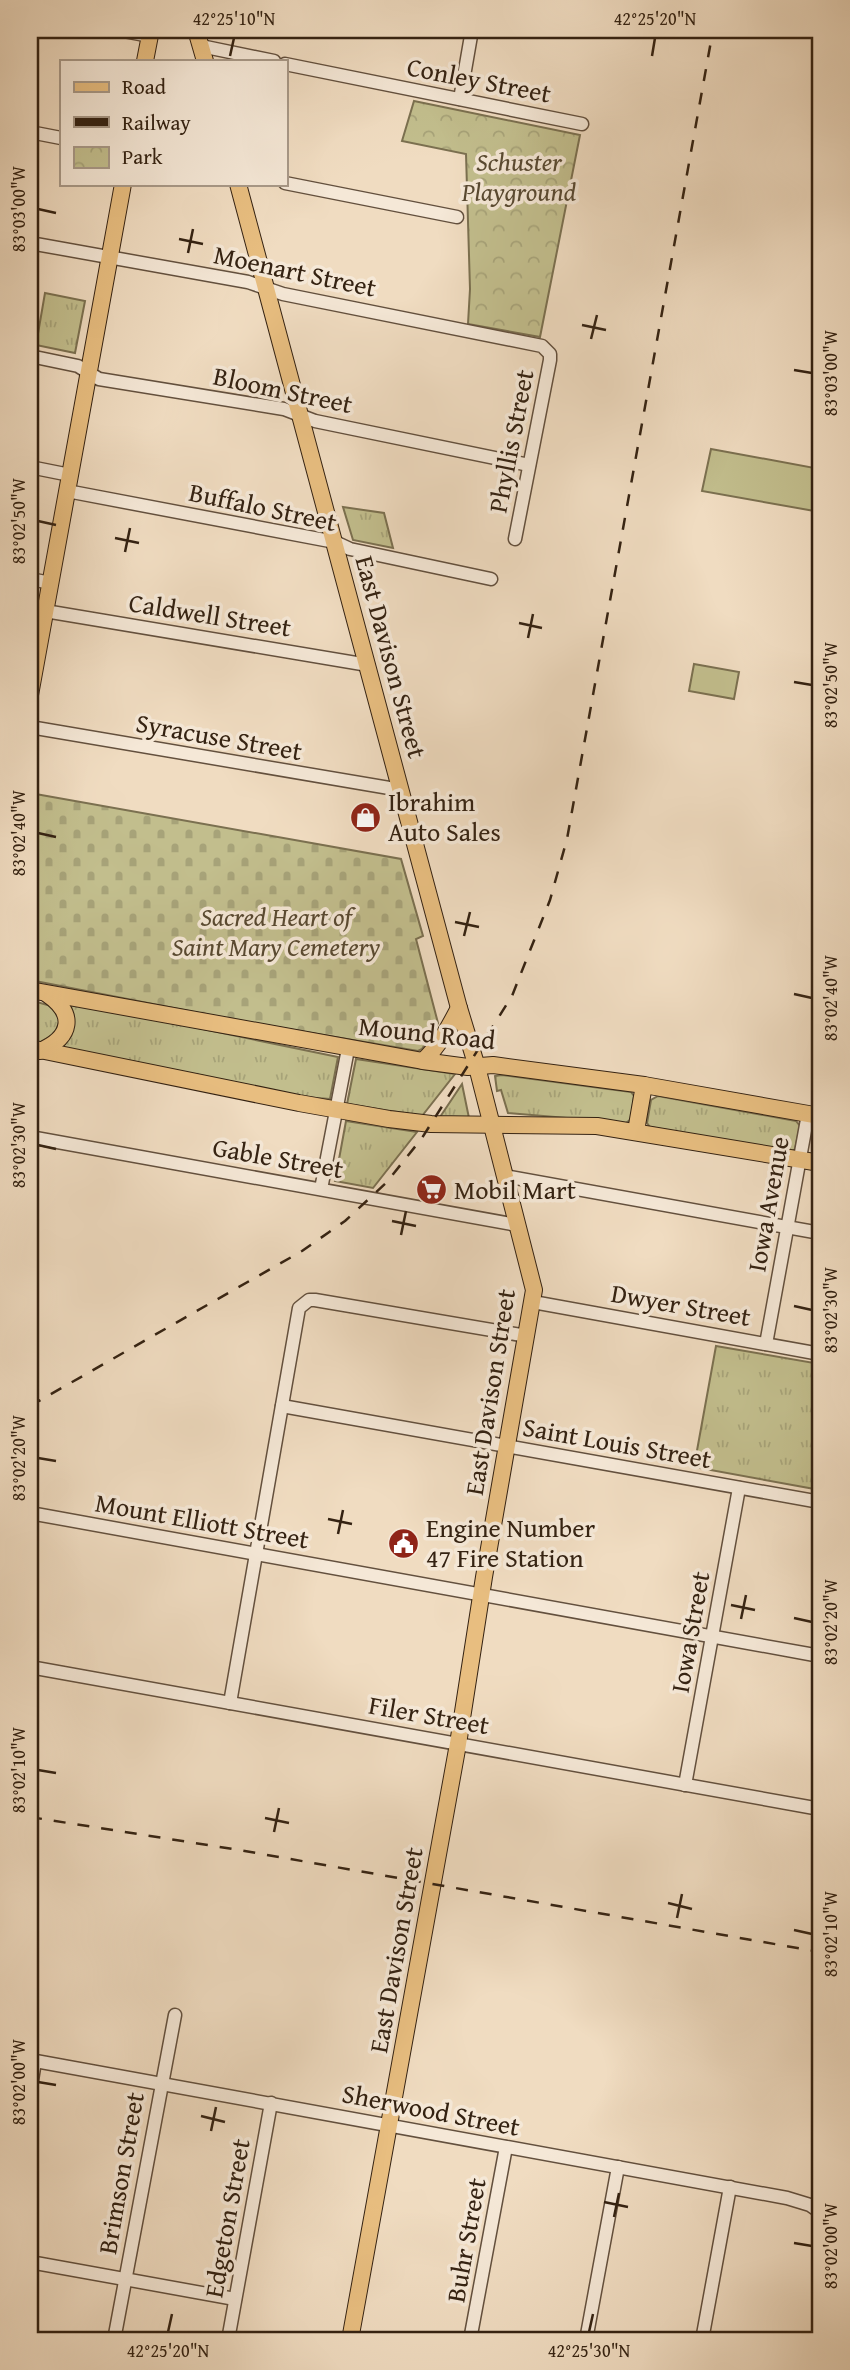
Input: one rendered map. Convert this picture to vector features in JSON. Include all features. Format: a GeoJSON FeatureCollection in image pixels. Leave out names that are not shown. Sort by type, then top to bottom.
{"type":"FeatureCollection","features":[{"type":"Feature","properties":{"kind":"main road"},"geometry":{"type":"LineString","coordinates":[[196,30],[203,54]]}},
{"type":"Feature","properties":{"kind":"main road"},"geometry":{"type":"LineString","coordinates":[[145,60],[151,33]]}},
{"type":"Feature","properties":{"kind":"main road"},"geometry":{"type":"LineString","coordinates":[[30,691],[123,186]]}},
{"type":"Feature","properties":{"kind":"main road","name":"East Davison Street"},"geometry":{"type":"LineString","coordinates":[[239,186],[477,1067],[534,1290],[458,1744],[350,2340]]}},
{"type":"Feature","properties":{"kind":"main road","name":"Mound Road"},"geometry":{"type":"LineString","coordinates":[[30,990],[423,1062],[477,1067],[493,1065],[644,1086],[814,1115]]}},
{"type":"Feature","properties":{"kind":"main road"},"geometry":{"type":"LineString","coordinates":[[35,1050],[60,1040],[67,1025],[62,1008],[47,994]]}},
{"type":"Feature","properties":{"kind":"main road"},"geometry":{"type":"LineString","coordinates":[[423,1062],[438,1045],[459,1008]]}},
{"type":"Feature","properties":{"kind":"main road"},"geometry":{"type":"LineString","coordinates":[[35,1050],[430,1125],[580,1125],[636,1131],[820,1163]]}},
{"type":"Feature","properties":{"kind":"main road"},"geometry":{"type":"LineString","coordinates":[[636,1131],[644,1086]]}},
{"type":"Feature","properties":{"kind":"street"},"geometry":{"type":"LineString","coordinates":[[118,30],[151,33]]}},
{"type":"Feature","properties":{"kind":"street"},"geometry":{"type":"LineString","coordinates":[[460,99],[472,30]]}},
{"type":"Feature","properties":{"kind":"street"},"geometry":{"type":"LineString","coordinates":[[203,54],[264,60]]}},
{"type":"Feature","properties":{"kind":"street","name":"Conley Street"},"geometry":{"type":"LineString","coordinates":[[287,64],[582,124]]}},
{"type":"Feature","properties":{"kind":"street"},"geometry":{"type":"LineString","coordinates":[[30,132],[60,138]]}},
{"type":"Feature","properties":{"kind":"street"},"geometry":{"type":"LineString","coordinates":[[287,183],[457,217]]}},
{"type":"Feature","properties":{"kind":"street","name":"Moenart Street"},"geometry":{"type":"LineString","coordinates":[[30,243],[249,282],[283,294],[542,346],[548,352]]}},
{"type":"Feature","properties":{"kind":"street","name":"Phyllis Street"},"geometry":{"type":"LineString","coordinates":[[515,539],[551,360],[548,352]]}},
{"type":"Feature","properties":{"kind":"street","name":"Bloom Street"},"geometry":{"type":"LineString","coordinates":[[30,356],[78,366],[99,379],[284,409],[319,422],[529,464]]}},
{"type":"Feature","properties":{"kind":"street","name":"Buffalo Street"},"geometry":{"type":"LineString","coordinates":[[30,467],[68,483],[491,579]]}},
{"type":"Feature","properties":{"kind":"street"},"geometry":{"type":"LineString","coordinates":[[30,579],[51,583]]}},
{"type":"Feature","properties":{"kind":"street","name":"Caldwell Street"},"geometry":{"type":"LineString","coordinates":[[45,611],[368,665]]}},
{"type":"Feature","properties":{"kind":"street","name":"Syracuse Street"},"geometry":{"type":"LineString","coordinates":[[30,727],[401,790]]}},
{"type":"Feature","properties":{"kind":"street"},"geometry":{"type":"LineString","coordinates":[[321,1189],[348,1049]]}},
{"type":"Feature","properties":{"kind":"street","name":"Iowa Avenue"},"geometry":{"type":"LineString","coordinates":[[766,1344],[800,1159],[814,1115]]}},
{"type":"Feature","properties":{"kind":"street","name":"Gable Street"},"geometry":{"type":"LineString","coordinates":[[30,1137],[517,1224]]}},
{"type":"Feature","properties":{"kind":"street"},"geometry":{"type":"LineString","coordinates":[[504,1176],[820,1233]]}},
{"type":"Feature","properties":{"kind":"street"},"geometry":{"type":"LineString","coordinates":[[230,1703],[299,1308],[309,1300],[315,1300],[527,1336]]}},
{"type":"Feature","properties":{"kind":"street","name":"Dwyer Street"},"geometry":{"type":"LineString","coordinates":[[533,1302],[820,1354]]}},
{"type":"Feature","properties":{"kind":"street","name":"Saint Louis Street"},"geometry":{"type":"LineString","coordinates":[[282,1406],[820,1503]]}},
{"type":"Feature","properties":{"kind":"street","name":"Iowa Street"},"geometry":{"type":"LineString","coordinates":[[685,1785],[739,1488]]}},
{"type":"Feature","properties":{"kind":"street","name":"Mount Elliott Street"},"geometry":{"type":"LineString","coordinates":[[30,1513],[820,1656]]}},
{"type":"Feature","properties":{"kind":"street","name":"Filer Street"},"geometry":{"type":"LineString","coordinates":[[30,1667],[820,1809]]}},
{"type":"Feature","properties":{"kind":"street","name":"Brimson Street"},"geometry":{"type":"LineString","coordinates":[[114,2340],[175,2015]]}},
{"type":"Feature","properties":{"kind":"street"},"geometry":{"type":"LineString","coordinates":[[30,2092],[33,2061]]}},
{"type":"Feature","properties":{"kind":"street","name":"Sherwood Street"},"geometry":{"type":"LineString","coordinates":[[33,2061],[800,2200],[820,2213]]}},
{"type":"Feature","properties":{"kind":"street","name":"Edgeton Street"},"geometry":{"type":"LineString","coordinates":[[228,2340],[271,2103]]}},
{"type":"Feature","properties":{"kind":"street","name":"Buhr Street"},"geometry":{"type":"LineString","coordinates":[[470,2340],[506,2147]]}},
{"type":"Feature","properties":{"kind":"street"},"geometry":{"type":"LineString","coordinates":[[586,2340],[618,2167]]}},
{"type":"Feature","properties":{"kind":"street"},"geometry":{"type":"LineString","coordinates":[[702,2340],[730,2188]]}},
{"type":"Feature","properties":{"kind":"street"},"geometry":{"type":"LineString","coordinates":[[30,2262],[235,2299]]}},
{"type":"Feature","properties":{"kind":"green space","name":"Schuster Playground"},"geometry":{"type":"Polygon","coordinates":[[[414,101],[580,135],[540,337],[468,324],[470,289],[466,154],[402,141],[414,101]]]}},
{"type":"Feature","properties":{"kind":"green space"},"geometry":{"type":"Polygon","coordinates":[[[45,293],[85,301],[75,353],[36,345],[45,293]]]}},
{"type":"Feature","properties":{"kind":"green space"},"geometry":{"type":"Polygon","coordinates":[[[711,449],[820,469],[820,512],[702,491],[711,449]]]}},
{"type":"Feature","properties":{"kind":"green space"},"geometry":{"type":"Polygon","coordinates":[[[343,507],[384,513],[393,548],[353,540],[343,507]]]}},
{"type":"Feature","properties":{"kind":"green space"},"geometry":{"type":"Polygon","coordinates":[[[694,664],[739,672],[734,699],[689,691],[694,664]]]}},
{"type":"Feature","properties":{"kind":"green space","name":"Sacred Heart of Saint Mary Cemetery"},"geometry":{"type":"Polygon","coordinates":[[[30,793],[401,859],[423,936],[416,939],[438,1023],[418,1051],[235,1020],[30,980],[30,793]]]}},
{"type":"Feature","properties":{"kind":"green space"},"geometry":{"type":"Polygon","coordinates":[[[30,1000],[51,1006],[60,1019],[52,1042],[30,1043],[30,1000]]]}},
{"type":"Feature","properties":{"kind":"green space"},"geometry":{"type":"Polygon","coordinates":[[[72,1002],[338,1057],[330,1099],[290,1096],[62,1048],[67,1007],[72,1002]]]}},
{"type":"Feature","properties":{"kind":"green space"},"geometry":{"type":"Polygon","coordinates":[[[356,1059],[455,1074],[422,1116],[347,1104],[356,1059]]]}},
{"type":"Feature","properties":{"kind":"green space"},"geometry":{"type":"Polygon","coordinates":[[[495,1076],[631,1092],[634,1096],[631,1119],[626,1123],[508,1113],[501,1090],[497,1091],[495,1076]]]}},
{"type":"Feature","properties":{"kind":"green space"},"geometry":{"type":"Polygon","coordinates":[[[462,1084],[469,1118],[440,1117],[462,1084]]]}},
{"type":"Feature","properties":{"kind":"green space"},"geometry":{"type":"Polygon","coordinates":[[[658,1096],[796,1121],[800,1126],[795,1149],[791,1152],[650,1127],[647,1123],[651,1100],[658,1096]]]}},
{"type":"Feature","properties":{"kind":"green space"},"geometry":{"type":"Polygon","coordinates":[[[346,1121],[417,1132],[373,1188],[335,1181],[346,1121]]]}},
{"type":"Feature","properties":{"kind":"green space"},"geometry":{"type":"Polygon","coordinates":[[[716,1346],[820,1364],[820,1490],[694,1467],[716,1346]]]}},
{"type":"Feature","properties":{"kind":"railway"},"geometry":{"type":"LineString","coordinates":[[30,1406],[302,1251],[345,1221],[386,1183],[422,1138],[512,996],[550,900],[567,839],[713,30]]}},
{"type":"Feature","properties":{"kind":"railway"},"geometry":{"type":"LineString","coordinates":[[30,1817],[239,1850],[820,1952]]}},
{"type":"Feature","properties":{"kind":"place","name":"Ibrahim Auto Sales"},"geometry":{"type":"Point","coordinates":[365,817]}},
{"type":"Feature","properties":{"kind":"place","name":"Mobil Mart"},"geometry":{"type":"Point","coordinates":[431,1190]}},
{"type":"Feature","properties":{"kind":"place","name":"Engine Number 47 Fire Station"},"geometry":{"type":"Point","coordinates":[403,1543]}}]}
